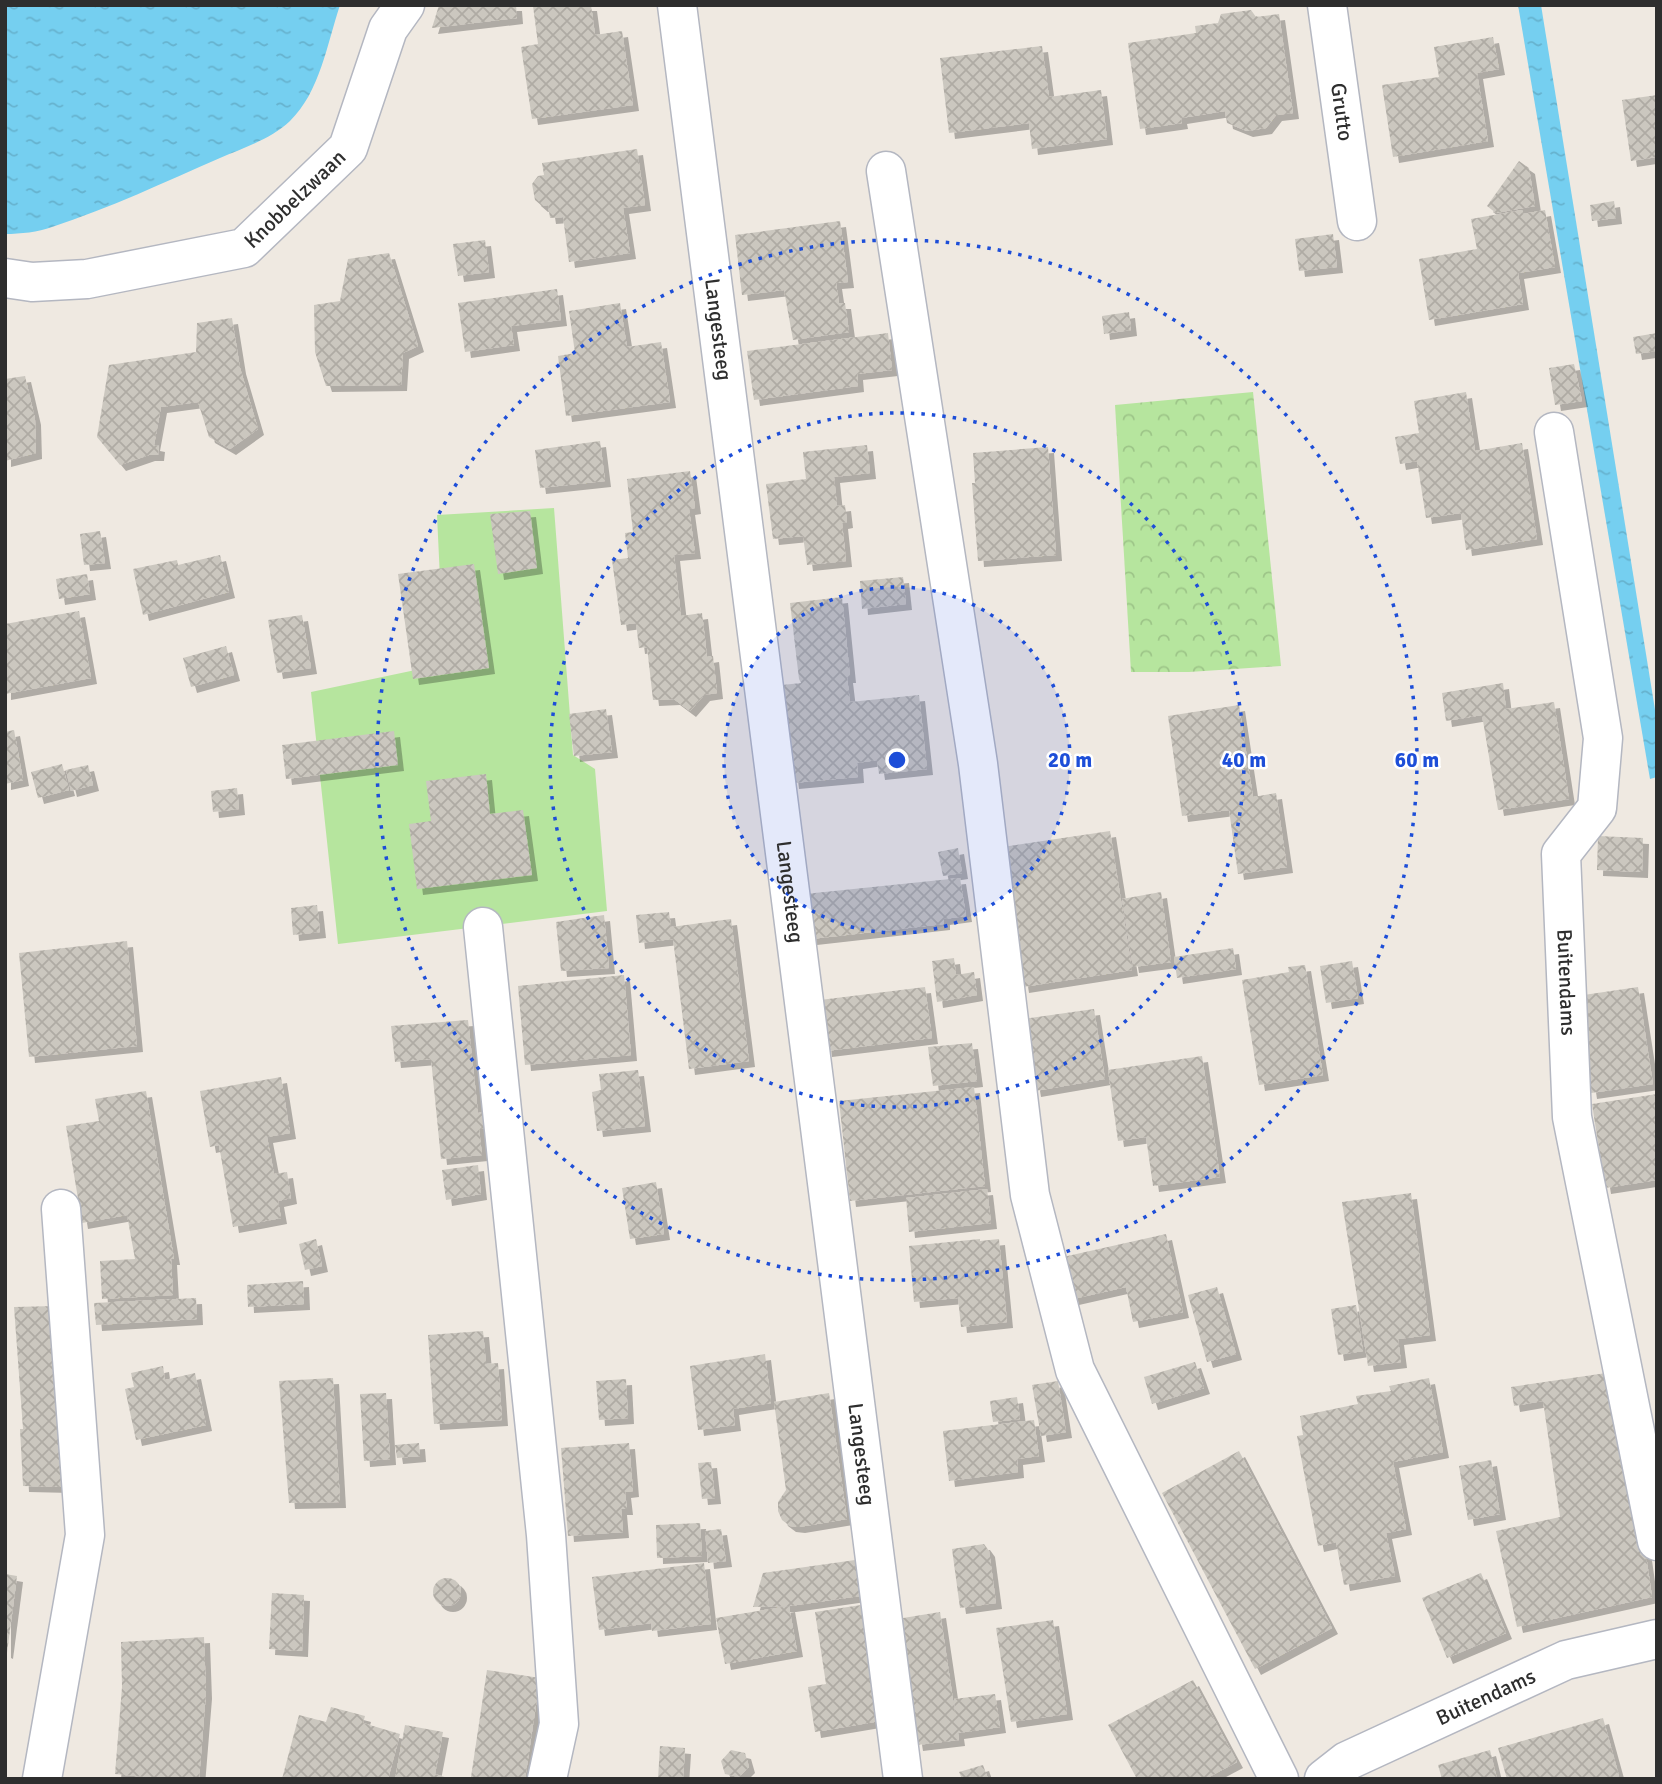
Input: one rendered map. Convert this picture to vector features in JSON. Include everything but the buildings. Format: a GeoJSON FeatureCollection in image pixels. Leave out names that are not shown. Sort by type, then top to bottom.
{"type":"FeatureCollection","features":[{"type":"Feature","properties":{"kind":"street","name":"Knobbelzwaan"},"geometry":{"type":"LineString","coordinates":[[5,278],[32,282],[87,279],[244,248],[348,148],[388,29],[405,5]]}},
{"type":"Feature","properties":{"kind":"street","name":"Langesteeg"},"geometry":{"type":"LineString","coordinates":[[677,5],[903,1779]]}},
{"type":"Feature","properties":{"kind":"street","name":"Grutto"},"geometry":{"type":"LineString","coordinates":[[1327,5],[1357,221]]}},
{"type":"Feature","properties":{"kind":"street"},"geometry":{"type":"LineString","coordinates":[[886,171],[978,764],[1030,1195],[1074,1370],[1279,1779]]}},
{"type":"Feature","properties":{"kind":"street","name":"Buitendams"},"geometry":{"type":"LineString","coordinates":[[1554,432],[1603,738],[1597,808],[1561,854],[1572,1117],[1657,1541]]}},
{"type":"Feature","properties":{"kind":"street"},"geometry":{"type":"LineString","coordinates":[[483,927],[546,1535],[559,1724],[547,1779]]}},
{"type":"Feature","properties":{"kind":"street"},"geometry":{"type":"LineString","coordinates":[[42,1779],[85,1535],[61,1209]]}},
{"type":"Feature","properties":{"kind":"street","name":"Buitendams"},"geometry":{"type":"LineString","coordinates":[[1324,1779],[1348,1761],[1566,1660],[1657,1639]]}},
{"type":"Feature","properties":{"kind":"green space"},"geometry":{"type":"Polygon","coordinates":[[[1253,392],[1281,666],[1189,672],[1131,672],[1115,405],[1253,392]]]}},
{"type":"Feature","properties":{"kind":"green space"},"geometry":{"type":"Polygon","coordinates":[[[554,508],[573,755],[595,769],[607,911],[338,944],[311,692],[444,664],[437,515],[554,508]]]}},
{"type":"Feature","properties":{"kind":"water"},"geometry":{"type":"Polygon","coordinates":[[[5,5],[340,5],[316,82],[309,96],[290,121],[274,133],[74,220],[41,230],[5,234],[5,5]]]}},
{"type":"Feature","properties":{"kind":"water"},"geometry":{"type":"Polygon","coordinates":[[[1518,5],[1541,5],[1657,722],[1657,777],[1650,779],[1518,5]]]}}]}
